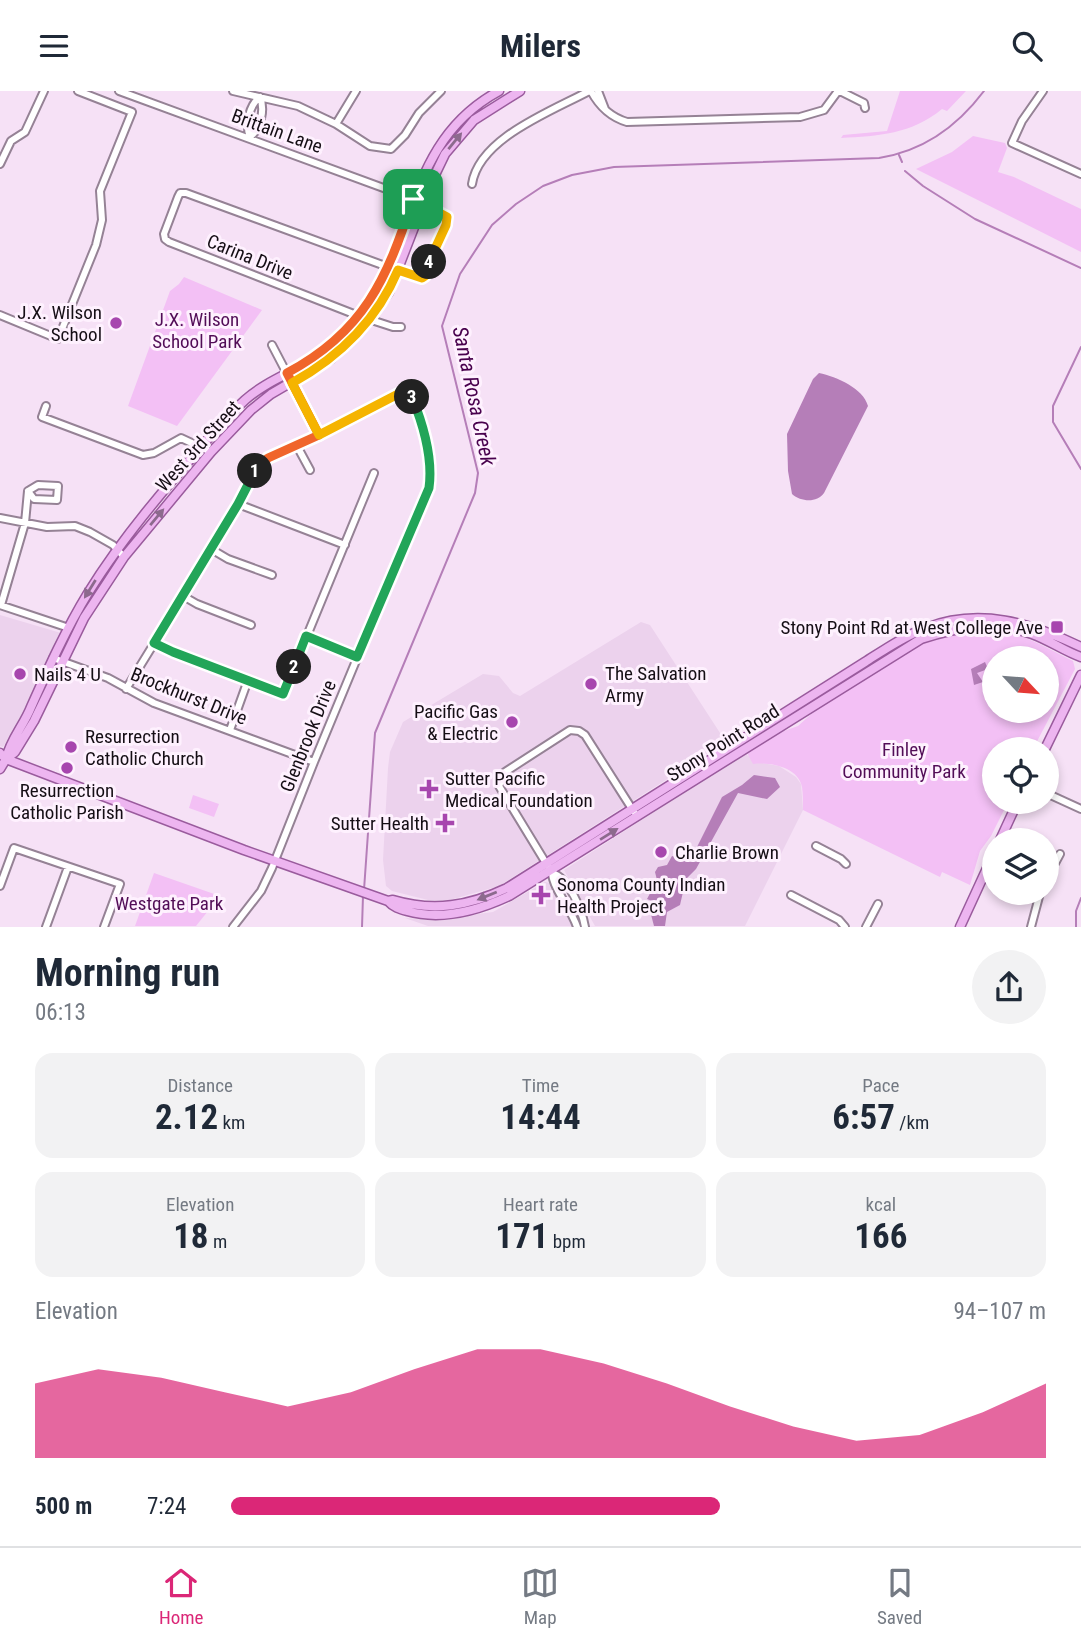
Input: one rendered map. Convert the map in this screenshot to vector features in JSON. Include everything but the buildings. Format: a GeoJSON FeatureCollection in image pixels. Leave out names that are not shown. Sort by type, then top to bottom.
{"type":"FeatureCollection","features":[{"type":"Feature","properties":{"kind":"main road","name":"West 3rd Street"},"geometry":{"type":"LineString","coordinates":[[0,769],[2,757],[15,752],[34,721],[69,628],[117,549],[201,446],[248,398],[324,351],[359,316],[377,291],[388,267],[430,160],[444,138],[471,109],[499,91]]}},
{"type":"Feature","properties":{"kind":"main road","name":"West 3rd Street"},"geometry":{"type":"LineString","coordinates":[[57,660],[124,557],[212,451],[251,410],[271,394],[331,359],[370,319],[389,292],[436,170],[457,138],[485,111],[520,91]]}},
{"type":"Feature","properties":{"kind":"main road","name":"Stony Point Road"},"geometry":{"type":"LineString","coordinates":[[2,757],[376,898],[439,907],[474,901],[550,868],[864,662],[926,628],[953,620],[981,618],[1031,625],[1081,647]]}},
{"type":"Feature","properties":{"kind":"main road"},"geometry":{"type":"LineString","coordinates":[[993,627],[998,623],[1024,627],[1031,625]]}},
{"type":"Feature","properties":{"kind":"main road","name":"Stony Point Road"},"geometry":{"type":"LineString","coordinates":[[635,812],[921,639],[951,629],[1012,628],[1031,633],[1081,657]]}},
{"type":"Feature","properties":{"kind":"main road"},"geometry":{"type":"LineString","coordinates":[[1051,737],[1081,675]]}},
{"type":"Feature","properties":{"kind":"main road"},"geometry":{"type":"LineString","coordinates":[[960,926],[982,888]]}},
{"type":"Feature","properties":{"kind":"street"},"geometry":{"type":"LineString","coordinates":[[0,164],[11,141],[25,132],[44,91]]}},
{"type":"Feature","properties":{"kind":"street"},"geometry":{"type":"LineString","coordinates":[[0,315],[58,339],[96,245],[102,219],[100,191],[132,112],[78,91]]}},
{"type":"Feature","properties":{"kind":"street"},"geometry":{"type":"LineString","coordinates":[[233,91],[298,106],[336,124],[370,146],[391,149],[405,135],[419,113],[441,91]]}},
{"type":"Feature","properties":{"kind":"street"},"geometry":{"type":"LineString","coordinates":[[336,124],[356,91]]}},
{"type":"Feature","properties":{"kind":"street"},"geometry":{"type":"LineString","coordinates":[[472,184],[474,170],[489,151],[508,135],[590,91],[599,105],[616,119],[627,122],[800,117],[824,110],[839,91],[864,103],[865,108]]}},
{"type":"Feature","properties":{"kind":"street"},"geometry":{"type":"LineString","coordinates":[[598,91],[605,109]]}},
{"type":"Feature","properties":{"kind":"street"},"geometry":{"type":"LineString","coordinates":[[1043,91],[1014,133],[1012,143],[1081,174]]}},
{"type":"Feature","properties":{"kind":"street","name":"Brittain Lane"},"geometry":{"type":"LineString","coordinates":[[124,92],[413,199],[447,217],[425,276],[418,278],[398,270]]}},
{"type":"Feature","properties":{"kind":"street"},"geometry":{"type":"LineString","coordinates":[[250,137],[257,131],[264,106],[260,97]]}},
{"type":"Feature","properties":{"kind":"street","name":"Carina Drive"},"geometry":{"type":"LineString","coordinates":[[388,267],[187,193],[180,193],[164,234],[169,242],[359,316],[401,327]]}},
{"type":"Feature","properties":{"kind":"street"},"geometry":{"type":"LineString","coordinates":[[126,689],[260,464],[319,435],[272,345]]}},
{"type":"Feature","properties":{"kind":"street","name":"Glenbrook Drive"},"geometry":{"type":"LineString","coordinates":[[235,926],[261,891],[275,861],[313,762],[429,488],[428,452],[414,398],[409,392],[400,393],[319,435]]}},
{"type":"Feature","properties":{"kind":"street"},"geometry":{"type":"LineString","coordinates":[[46,406],[42,417],[143,455],[154,453],[181,438],[212,451]]}},
{"type":"Feature","properties":{"kind":"street"},"geometry":{"type":"LineString","coordinates":[[297,446],[310,470]]}},
{"type":"Feature","properties":{"kind":"street"},"geometry":{"type":"LineString","coordinates":[[154,643],[283,694],[373,473]]}},
{"type":"Feature","properties":{"kind":"street"},"geometry":{"type":"LineString","coordinates":[[38,485],[58,487],[57,501],[34,499],[28,491],[38,485]]}},
{"type":"Feature","properties":{"kind":"street"},"geometry":{"type":"LineString","coordinates":[[28,491],[24,523],[0,605],[69,628]]}},
{"type":"Feature","properties":{"kind":"street"},"geometry":{"type":"LineString","coordinates":[[238,504],[345,545]]}},
{"type":"Feature","properties":{"kind":"street"},"geometry":{"type":"LineString","coordinates":[[0,518],[47,527],[75,526],[117,549],[124,557]]}},
{"type":"Feature","properties":{"kind":"street"},"geometry":{"type":"LineString","coordinates":[[211,549],[228,559],[272,575]]}},
{"type":"Feature","properties":{"kind":"street"},"geometry":{"type":"LineString","coordinates":[[183,596],[251,625]]}},
{"type":"Feature","properties":{"kind":"street"},"geometry":{"type":"LineString","coordinates":[[306,636],[357,657]]}},
{"type":"Feature","properties":{"kind":"street","name":"Brockhurst Drive"},"geometry":{"type":"LineString","coordinates":[[57,660],[101,675],[153,703],[313,762]]}},
{"type":"Feature","properties":{"kind":"street"},"geometry":{"type":"LineString","coordinates":[[230,730],[248,680]]}},
{"type":"Feature","properties":{"kind":"street"},"geometry":{"type":"LineString","coordinates":[[585,926],[568,887],[550,868],[499,786],[505,772],[570,730],[579,731],[585,735],[635,812]]}},
{"type":"Feature","properties":{"kind":"street"},"geometry":{"type":"LineString","coordinates":[[1059,799],[1081,809]]}},
{"type":"Feature","properties":{"kind":"street"},"geometry":{"type":"LineString","coordinates":[[816,846],[846,864]]}},
{"type":"Feature","properties":{"kind":"street"},"geometry":{"type":"LineString","coordinates":[[0,886],[14,848],[120,884],[104,926]]}},
{"type":"Feature","properties":{"kind":"street"},"geometry":{"type":"LineString","coordinates":[[46,926],[68,867]]}},
{"type":"Feature","properties":{"kind":"street"},"geometry":{"type":"LineString","coordinates":[[550,868],[553,881],[573,913],[577,926]]}},
{"type":"Feature","properties":{"kind":"street"},"geometry":{"type":"LineString","coordinates":[[791,895],[839,920],[845,926]]}},
{"type":"Feature","properties":{"kind":"street"},"geometry":{"type":"LineString","coordinates":[[866,926],[878,904]]}},
{"type":"Feature","properties":{"kind":"street"},"geometry":{"type":"LineString","coordinates":[[1031,926],[1036,905]]}},
{"type":"Feature","properties":{"kind":"shaded area"},"geometry":{"type":"Polygon","coordinates":[[[819,373],[841,380],[855,389],[868,406],[824,493],[817,499],[804,500],[792,494],[787,434],[813,379],[819,373]]]}},
{"type":"Feature","properties":{"kind":"shaded area"},"geometry":{"type":"Polygon","coordinates":[[[0,615],[61,633],[25,712],[3,747],[0,746],[0,615]]]}},
{"type":"Feature","properties":{"kind":"shaded area"},"geometry":{"type":"Polygon","coordinates":[[[641,622],[650,625],[722,736],[721,745],[499,886],[450,900],[428,900],[392,891],[386,886],[383,860],[388,768],[390,752],[403,722],[483,674],[499,676],[513,693],[520,696],[641,622]]]}},
{"type":"Feature","properties":{"kind":"shaded area"},"geometry":{"type":"Polygon","coordinates":[[[982,664],[982,671],[977,673],[982,682],[974,685],[971,669],[982,664]]]}},
{"type":"Feature","properties":{"kind":"shaded area"},"geometry":{"type":"Polygon","coordinates":[[[747,752],[747,755],[762,763],[779,766],[796,777],[801,784],[803,810],[745,926],[595,926],[564,870],[747,752]]]}},
{"type":"Feature","properties":{"kind":"shaded area"},"geometry":{"type":"Polygon","coordinates":[[[754,775],[775,778],[780,787],[767,799],[738,793],[696,869],[686,879],[680,905],[667,912],[665,926],[654,926],[649,907],[652,901],[647,899],[657,880],[655,872],[658,867],[667,865],[672,856],[690,861],[722,797],[754,775]]]}},
{"type":"Feature","properties":{"kind":"shaded area","name":"Sonoma County Indian Health Project"},"geometry":{"type":"Polygon","coordinates":[[[545,882],[550,883],[572,926],[428,926],[405,918],[430,920],[493,912],[545,882]]]}},
{"type":"Feature","properties":{"kind":"green space"},"geometry":{"type":"Polygon","coordinates":[[[900,91],[966,91],[947,111],[942,109],[907,129],[881,135],[841,138],[843,135],[887,131],[900,91]]]}},
{"type":"Feature","properties":{"kind":"green space"},"geometry":{"type":"Polygon","coordinates":[[[973,136],[1005,143],[1007,148],[998,172],[1081,209],[1081,252],[916,169],[952,152],[973,136]]]}},
{"type":"Feature","properties":{"kind":"green space","name":"J.X. Wilson School Park"},"geometry":{"type":"Polygon","coordinates":[[[184,277],[262,310],[177,426],[128,406],[170,291],[184,277]]]}},
{"type":"Feature","properties":{"kind":"green space","name":"Finley Community Park"},"geometry":{"type":"Polygon","coordinates":[[[988,630],[1022,637],[1044,646],[982,646],[982,723],[1047,723],[1039,737],[982,737],[982,814],[1002,814],[995,828],[982,828],[982,848],[970,885],[942,872],[940,877],[803,810],[802,787],[795,775],[775,765],[753,764],[747,753],[781,732],[798,726],[819,707],[914,647],[935,638],[966,631],[988,630]]]}},
{"type":"Feature","properties":{"kind":"green space","name":"Finley Community Park"},"geometry":{"type":"Polygon","coordinates":[[[1059,654],[1073,661],[1075,669],[1059,699],[1059,654]]]}},
{"type":"Feature","properties":{"kind":"green space"},"geometry":{"type":"Polygon","coordinates":[[[193,795],[219,804],[214,817],[189,808],[193,795]]]}},
{"type":"Feature","properties":{"kind":"green space","name":"Westgate Park"},"geometry":{"type":"Polygon","coordinates":[[[154,873],[220,896],[196,926],[135,926],[154,873]]]}},
{"type":"Feature","properties":{"kind":"waterway","name":"Santa Rosa Creek"},"geometry":{"type":"LineString","coordinates":[[364,890],[375,733],[475,493],[478,473],[442,326],[460,274],[492,225],[516,204],[543,186],[572,175],[614,167],[879,158],[895,155],[925,143],[951,126],[984,91]]}},
{"type":"Feature","properties":{"kind":"waterway","name":"Santa Rosa Creek"},"geometry":{"type":"LineString","coordinates":[[899,155],[902,162]]}},
{"type":"Feature","properties":{"kind":"waterway"},"geometry":{"type":"LineString","coordinates":[[905,171],[923,186],[975,219],[1081,268]]}},
{"type":"Feature","properties":{"kind":"waterway"},"geometry":{"type":"LineString","coordinates":[[1081,347],[1053,406],[1053,422],[1081,469]]}},
{"type":"Feature","properties":{"kind":"waterway","name":"Santa Rosa Creek"},"geometry":{"type":"LineString","coordinates":[[362,927],[363,896]]}},
{"type":"Feature","properties":{"kind":"waterway"},"geometry":{"type":"LineString","coordinates":[[1076,927],[1076,911],[1081,898]]}},
{"type":"Feature","properties":{"kind":"place","name":"J.X. Wilson School"},"geometry":{"type":"Point","coordinates":[116,323]}},
{"type":"Feature","properties":{"kind":"place","name":"Stony Point Rd at West College Ave"},"geometry":{"type":"Point","coordinates":[1057,627]}},
{"type":"Feature","properties":{"kind":"place","name":"Nails 4 U"},"geometry":{"type":"Point","coordinates":[20,674]}},
{"type":"Feature","properties":{"kind":"place","name":"The Salvation Army"},"geometry":{"type":"Point","coordinates":[591,684]}},
{"type":"Feature","properties":{"kind":"place","name":"Pacific Gas & Electric"},"geometry":{"type":"Point","coordinates":[512,722]}},
{"type":"Feature","properties":{"kind":"place","name":"Resurrection Catholic Church"},"geometry":{"type":"Point","coordinates":[71,747]}},
{"type":"Feature","properties":{"kind":"place","name":"Resurrection Catholic Parish"},"geometry":{"type":"Point","coordinates":[67,768]}},
{"type":"Feature","properties":{"kind":"place","name":"Sutter Pacific Medical Foundation"},"geometry":{"type":"Point","coordinates":[429,789]}},
{"type":"Feature","properties":{"kind":"place","name":"Sutter Health"},"geometry":{"type":"Point","coordinates":[445,823]}},
{"type":"Feature","properties":{"kind":"place","name":"Charlie Brown"},"geometry":{"type":"Point","coordinates":[661,852]}},
{"type":"Feature","properties":{"kind":"place","name":"Sonoma County Indian Health Project"},"geometry":{"type":"Point","coordinates":[541,895]}},
{"type":"Feature","properties":{"kind":"route"},"geometry":{"type":"LineString","coordinates":[[413,199],[377,291],[359,316],[330,346],[287,373],[292,383],[295,389],[319,435],[268,458],[252,475],[238,504],[154,643],[164,649],[283,694],[306,636],[357,657],[429,488],[428,452],[414,398],[409,392],[400,393],[319,435],[292,383],[331,359],[359,332],[389,292],[398,270],[418,278],[425,276],[448,221],[447,217],[413,199]]}}]}
